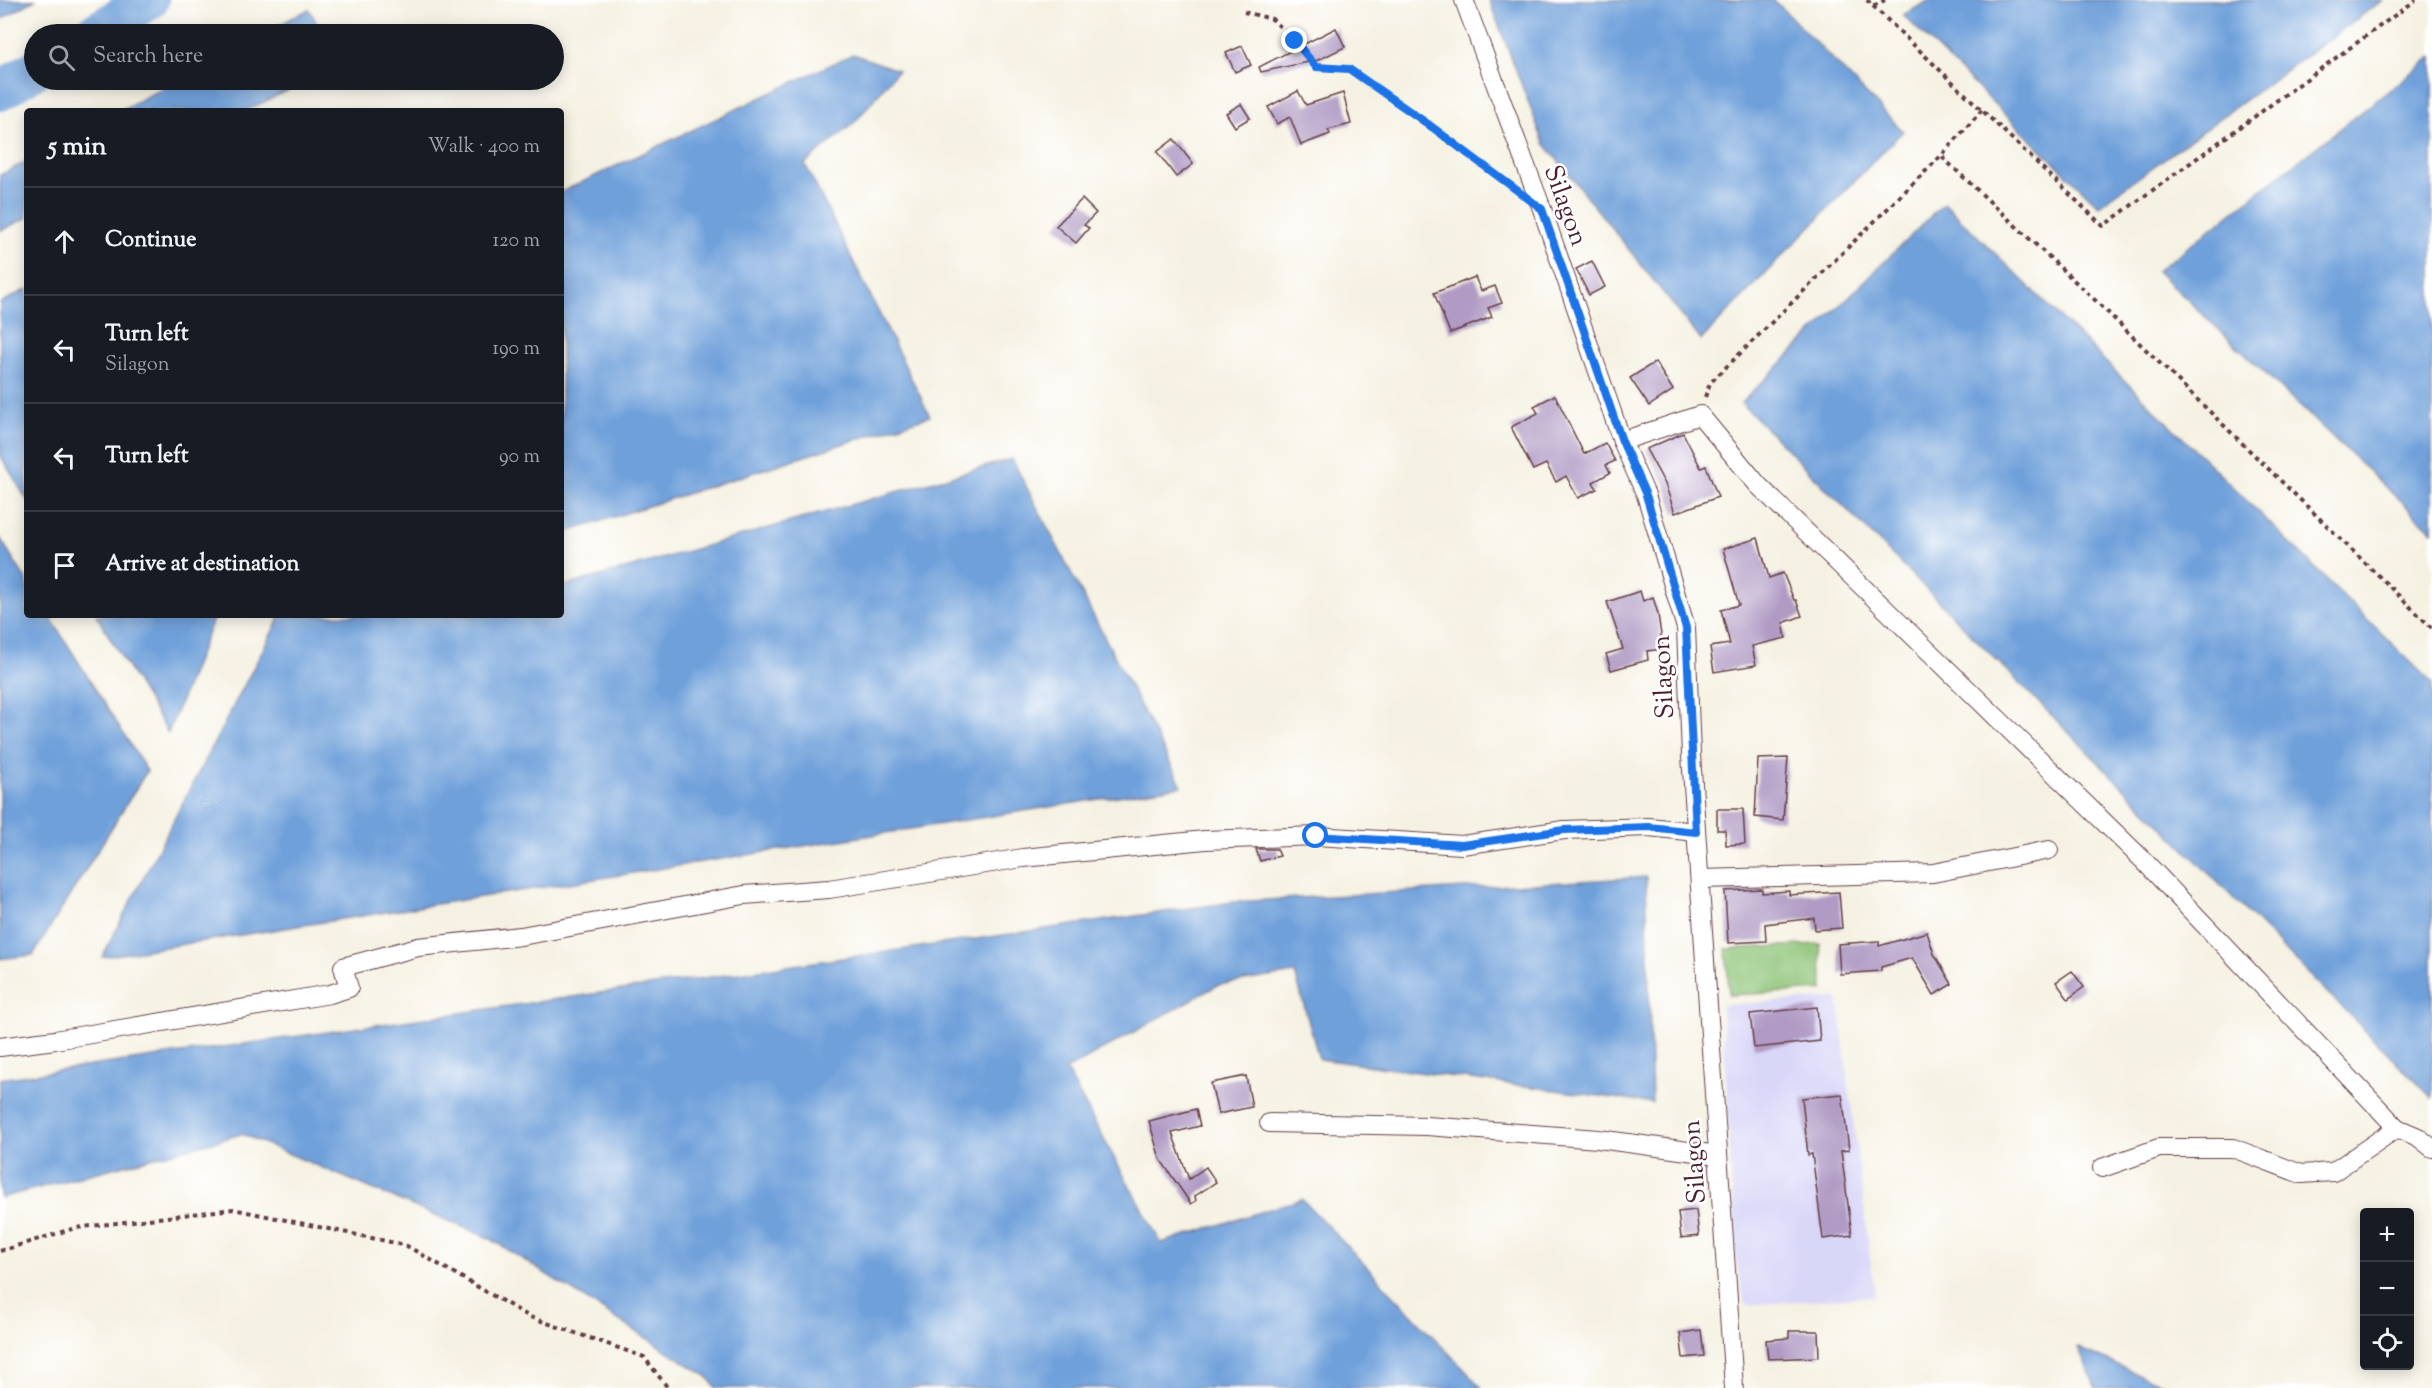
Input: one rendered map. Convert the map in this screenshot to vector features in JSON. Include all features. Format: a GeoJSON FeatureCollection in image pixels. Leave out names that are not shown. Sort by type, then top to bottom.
{"type":"FeatureCollection","features":[{"type":"Feature","properties":{"kind":"street","name":"Silagon"},"geometry":{"type":"LineString","coordinates":[[1464,0],[1542,209],[1622,441],[1646,495],[1686,628],[1696,832],[1734,1388]]}},
{"type":"Feature","properties":{"kind":"street"},"geometry":{"type":"LineString","coordinates":[[1622,441],[1700,416],[1758,485],[2145,862],[2397,1128],[2418,1137],[2432,1149]]}},
{"type":"Feature","properties":{"kind":"street"},"geometry":{"type":"LineString","coordinates":[[0,1047],[55,1040],[330,994],[349,988],[343,967],[418,947],[521,936],[744,895],[829,889],[1023,858],[1216,839],[1316,836],[1462,845],[1564,830],[1649,827],[1696,832]]}},
{"type":"Feature","properties":{"kind":"street"},"geometry":{"type":"LineString","coordinates":[[1700,879],[1933,873],[2049,850]]}},
{"type":"Feature","properties":{"kind":"street"},"geometry":{"type":"LineString","coordinates":[[1269,1123],[1427,1126],[1598,1139],[1718,1155]]}},
{"type":"Feature","properties":{"kind":"street"},"geometry":{"type":"LineString","coordinates":[[2102,1168],[2159,1148],[2233,1148],[2301,1174],[2333,1172],[2397,1128]]}},
{"type":"Feature","properties":{"kind":"path"},"geometry":{"type":"LineString","coordinates":[[1867,0],[2103,226],[2416,0]]}},
{"type":"Feature","properties":{"kind":"path"},"geometry":{"type":"LineString","coordinates":[[1873,6],[1885,0]]}},
{"type":"Feature","properties":{"kind":"path"},"geometry":{"type":"LineString","coordinates":[[1244,12],[1272,19],[1295,41],[1316,67],[1349,69],[1514,188]]}},
{"type":"Feature","properties":{"kind":"path"},"geometry":{"type":"LineString","coordinates":[[1700,416],[1710,383],[1941,156],[1982,110]]}},
{"type":"Feature","properties":{"kind":"path"},"geometry":{"type":"LineString","coordinates":[[1941,156],[2096,301],[2432,628]]}},
{"type":"Feature","properties":{"kind":"path"},"geometry":{"type":"LineString","coordinates":[[0,1251],[75,1228],[233,1209],[405,1245],[530,1317],[644,1357],[668,1388]]}},
{"type":"Feature","properties":{"kind":"shaded area"},"geometry":{"type":"Polygon","coordinates":[[[1838,998],[1875,1296],[1745,1305],[1736,1260],[1722,1005],[1838,998]]]}},
{"type":"Feature","properties":{"kind":"green space"},"geometry":{"type":"Polygon","coordinates":[[[1820,944],[1823,990],[1729,995],[1726,949],[1820,944]]]}},
{"type":"Feature","properties":{"kind":"water"},"geometry":{"type":"Polygon","coordinates":[[[0,0],[35,0],[0,20],[0,0]]]}},
{"type":"Feature","properties":{"kind":"water"},"geometry":{"type":"Polygon","coordinates":[[[1489,0],[1774,0],[1903,131],[1701,340],[1544,143],[1489,0]]]}},
{"type":"Feature","properties":{"kind":"water"},"geometry":{"type":"Polygon","coordinates":[[[1930,0],[2383,0],[2099,206],[1903,15],[1930,0]]]}},
{"type":"Feature","properties":{"kind":"water"},"geometry":{"type":"Polygon","coordinates":[[[309,9],[317,24],[281,24],[309,9]]]}},
{"type":"Feature","properties":{"kind":"water"},"geometry":{"type":"Polygon","coordinates":[[[853,54],[898,70],[855,122],[805,164],[930,416],[564,533],[564,191],[853,54]]]}},
{"type":"Feature","properties":{"kind":"water"},"geometry":{"type":"Polygon","coordinates":[[[2432,57],[2432,531],[2157,271],[2432,57]]]}},
{"type":"Feature","properties":{"kind":"water"},"geometry":{"type":"Polygon","coordinates":[[[159,90],[289,90],[251,108],[125,108],[159,90]]]}},
{"type":"Feature","properties":{"kind":"water"},"geometry":{"type":"Polygon","coordinates":[[[24,163],[24,219],[0,231],[0,175],[24,163]]]}},
{"type":"Feature","properties":{"kind":"water"},"geometry":{"type":"Polygon","coordinates":[[[1944,203],[2432,683],[2432,1098],[1741,403],[1944,203]]]}},
{"type":"Feature","properties":{"kind":"water"},"geometry":{"type":"Polygon","coordinates":[[[24,291],[24,495],[0,455],[0,303],[24,291]]]}},
{"type":"Feature","properties":{"kind":"water"},"geometry":{"type":"Polygon","coordinates":[[[1012,459],[1182,786],[102,957],[279,618],[564,618],[564,586],[1012,459]]]}},
{"type":"Feature","properties":{"kind":"water"},"geometry":{"type":"Polygon","coordinates":[[[0,538],[24,576],[24,618],[51,618],[147,771],[33,955],[0,959],[0,538]]]}},
{"type":"Feature","properties":{"kind":"water"},"geometry":{"type":"Polygon","coordinates":[[[98,618],[214,618],[168,733],[98,618]]]}},
{"type":"Feature","properties":{"kind":"water"},"geometry":{"type":"Polygon","coordinates":[[[1646,877],[1652,1103],[1319,1059],[1295,973],[1218,985],[1066,1070],[1161,1243],[1302,1199],[1482,1388],[716,1388],[708,1377],[491,1239],[242,1134],[0,1198],[0,1079],[1233,902],[1646,877]]]}},
{"type":"Feature","properties":{"kind":"water"},"geometry":{"type":"Polygon","coordinates":[[[2078,1348],[2171,1388],[2096,1388],[2078,1348]]]}},
{"type":"Feature","properties":{"kind":"building"},"geometry":{"type":"Polygon","coordinates":[[[1336,28],[1345,47],[1318,60],[1261,72],[1259,67],[1336,28]]]}},
{"type":"Feature","properties":{"kind":"building"},"geometry":{"type":"Polygon","coordinates":[[[1242,46],[1251,65],[1235,72],[1226,53],[1242,46]]]}},
{"type":"Feature","properties":{"kind":"building"},"geometry":{"type":"Polygon","coordinates":[[[1298,91],[1306,105],[1343,93],[1351,124],[1328,130],[1330,134],[1301,145],[1290,117],[1277,124],[1268,107],[1298,91]]]}},
{"type":"Feature","properties":{"kind":"building"},"geometry":{"type":"Polygon","coordinates":[[[1241,104],[1250,118],[1235,127],[1226,113],[1241,104]]]}},
{"type":"Feature","properties":{"kind":"building"},"geometry":{"type":"Polygon","coordinates":[[[1174,139],[1193,164],[1176,177],[1157,152],[1174,139]]]}},
{"type":"Feature","properties":{"kind":"building"},"geometry":{"type":"Polygon","coordinates":[[[1082,199],[1096,213],[1084,225],[1089,228],[1076,243],[1056,226],[1082,199]]]}},
{"type":"Feature","properties":{"kind":"building"},"geometry":{"type":"Polygon","coordinates":[[[1592,261],[1605,287],[1589,295],[1576,269],[1592,261]]]}},
{"type":"Feature","properties":{"kind":"building"},"geometry":{"type":"Polygon","coordinates":[[[1475,277],[1481,291],[1495,286],[1502,303],[1488,308],[1492,317],[1450,333],[1434,293],[1475,277]]]}},
{"type":"Feature","properties":{"kind":"building"},"geometry":{"type":"Polygon","coordinates":[[[1655,362],[1673,390],[1649,406],[1630,378],[1655,362]]]}},
{"type":"Feature","properties":{"kind":"building"},"geometry":{"type":"Polygon","coordinates":[[[1555,395],[1584,454],[1605,443],[1615,461],[1606,465],[1610,473],[1593,482],[1597,489],[1578,498],[1566,476],[1556,482],[1546,464],[1533,470],[1511,427],[1538,413],[1534,406],[1555,395]]]}},
{"type":"Feature","properties":{"kind":"building"},"geometry":{"type":"Polygon","coordinates":[[[1683,433],[1701,468],[1706,466],[1718,497],[1675,513],[1665,484],[1646,449],[1683,433]]]}},
{"type":"Feature","properties":{"kind":"building"},"geometry":{"type":"Polygon","coordinates":[[[1758,538],[1769,578],[1783,573],[1802,616],[1783,623],[1786,638],[1752,646],[1756,665],[1714,672],[1710,647],[1730,644],[1721,610],[1739,605],[1723,549],[1758,538]]]}},
{"type":"Feature","properties":{"kind":"building"},"geometry":{"type":"Polygon","coordinates":[[[1640,591],[1643,601],[1653,597],[1663,649],[1647,651],[1648,660],[1611,670],[1606,654],[1623,649],[1607,602],[1640,591]]]}},
{"type":"Feature","properties":{"kind":"building"},"geometry":{"type":"Polygon","coordinates":[[[1788,758],[1783,820],[1755,817],[1758,759],[1788,758]]]}},
{"type":"Feature","properties":{"kind":"building"},"geometry":{"type":"Polygon","coordinates":[[[1717,809],[1743,809],[1745,844],[1726,845],[1725,830],[1717,830],[1717,809]]]}},
{"type":"Feature","properties":{"kind":"building"},"geometry":{"type":"Polygon","coordinates":[[[1256,849],[1277,849],[1280,856],[1260,861],[1256,849]]]}},
{"type":"Feature","properties":{"kind":"building"},"geometry":{"type":"Polygon","coordinates":[[[1762,889],[1762,893],[1789,891],[1789,895],[1839,892],[1842,928],[1815,930],[1814,918],[1765,924],[1766,941],[1728,943],[1725,891],[1762,889]]]}},
{"type":"Feature","properties":{"kind":"building"},"geometry":{"type":"Polygon","coordinates":[[[1927,932],[1934,954],[1952,984],[1934,995],[1912,958],[1881,967],[1881,971],[1840,974],[1838,944],[1879,941],[1879,946],[1927,932]]]}},
{"type":"Feature","properties":{"kind":"building"},"geometry":{"type":"Polygon","coordinates":[[[2072,971],[2084,987],[2068,999],[2056,982],[2072,971]]]}},
{"type":"Feature","properties":{"kind":"building"},"geometry":{"type":"Polygon","coordinates":[[[1817,1007],[1820,1041],[1754,1048],[1750,1014],[1817,1007]]]}},
{"type":"Feature","properties":{"kind":"building"},"geometry":{"type":"Polygon","coordinates":[[[1246,1076],[1252,1107],[1218,1114],[1211,1083],[1246,1076]]]}},
{"type":"Feature","properties":{"kind":"building"},"geometry":{"type":"Polygon","coordinates":[[[1842,1094],[1849,1150],[1841,1151],[1852,1235],[1823,1239],[1812,1154],[1808,1155],[1802,1098],[1842,1094]]]}},
{"type":"Feature","properties":{"kind":"building"},"geometry":{"type":"Polygon","coordinates":[[[1196,1109],[1200,1126],[1172,1133],[1189,1179],[1206,1167],[1216,1182],[1195,1196],[1196,1201],[1191,1204],[1160,1159],[1149,1121],[1196,1109]]]}},
{"type":"Feature","properties":{"kind":"building"},"geometry":{"type":"Polygon","coordinates":[[[1696,1210],[1699,1236],[1681,1238],[1678,1212],[1696,1210]]]}},
{"type":"Feature","properties":{"kind":"building"},"geometry":{"type":"Polygon","coordinates":[[[1701,1330],[1704,1356],[1683,1358],[1680,1333],[1701,1330]]]}},
{"type":"Feature","properties":{"kind":"building"},"geometry":{"type":"Polygon","coordinates":[[[1789,1331],[1818,1331],[1819,1357],[1768,1359],[1766,1340],[1789,1338],[1789,1331]]]}},
{"type":"Feature","properties":{"kind":"waterway"},"geometry":{"type":"LineString","coordinates":[[109,24],[149,0]]}},
{"type":"Feature","properties":{"kind":"waterway"},"geometry":{"type":"LineString","coordinates":[[0,91],[24,76]]}},
{"type":"Feature","properties":{"kind":"route"},"geometry":{"type":"LineString","coordinates":[[1295,41],[1316,67],[1349,69],[1428,124],[1542,209],[1622,441],[1646,495],[1686,628],[1696,832],[1649,827],[1564,830],[1462,845],[1316,836]]}}]}
